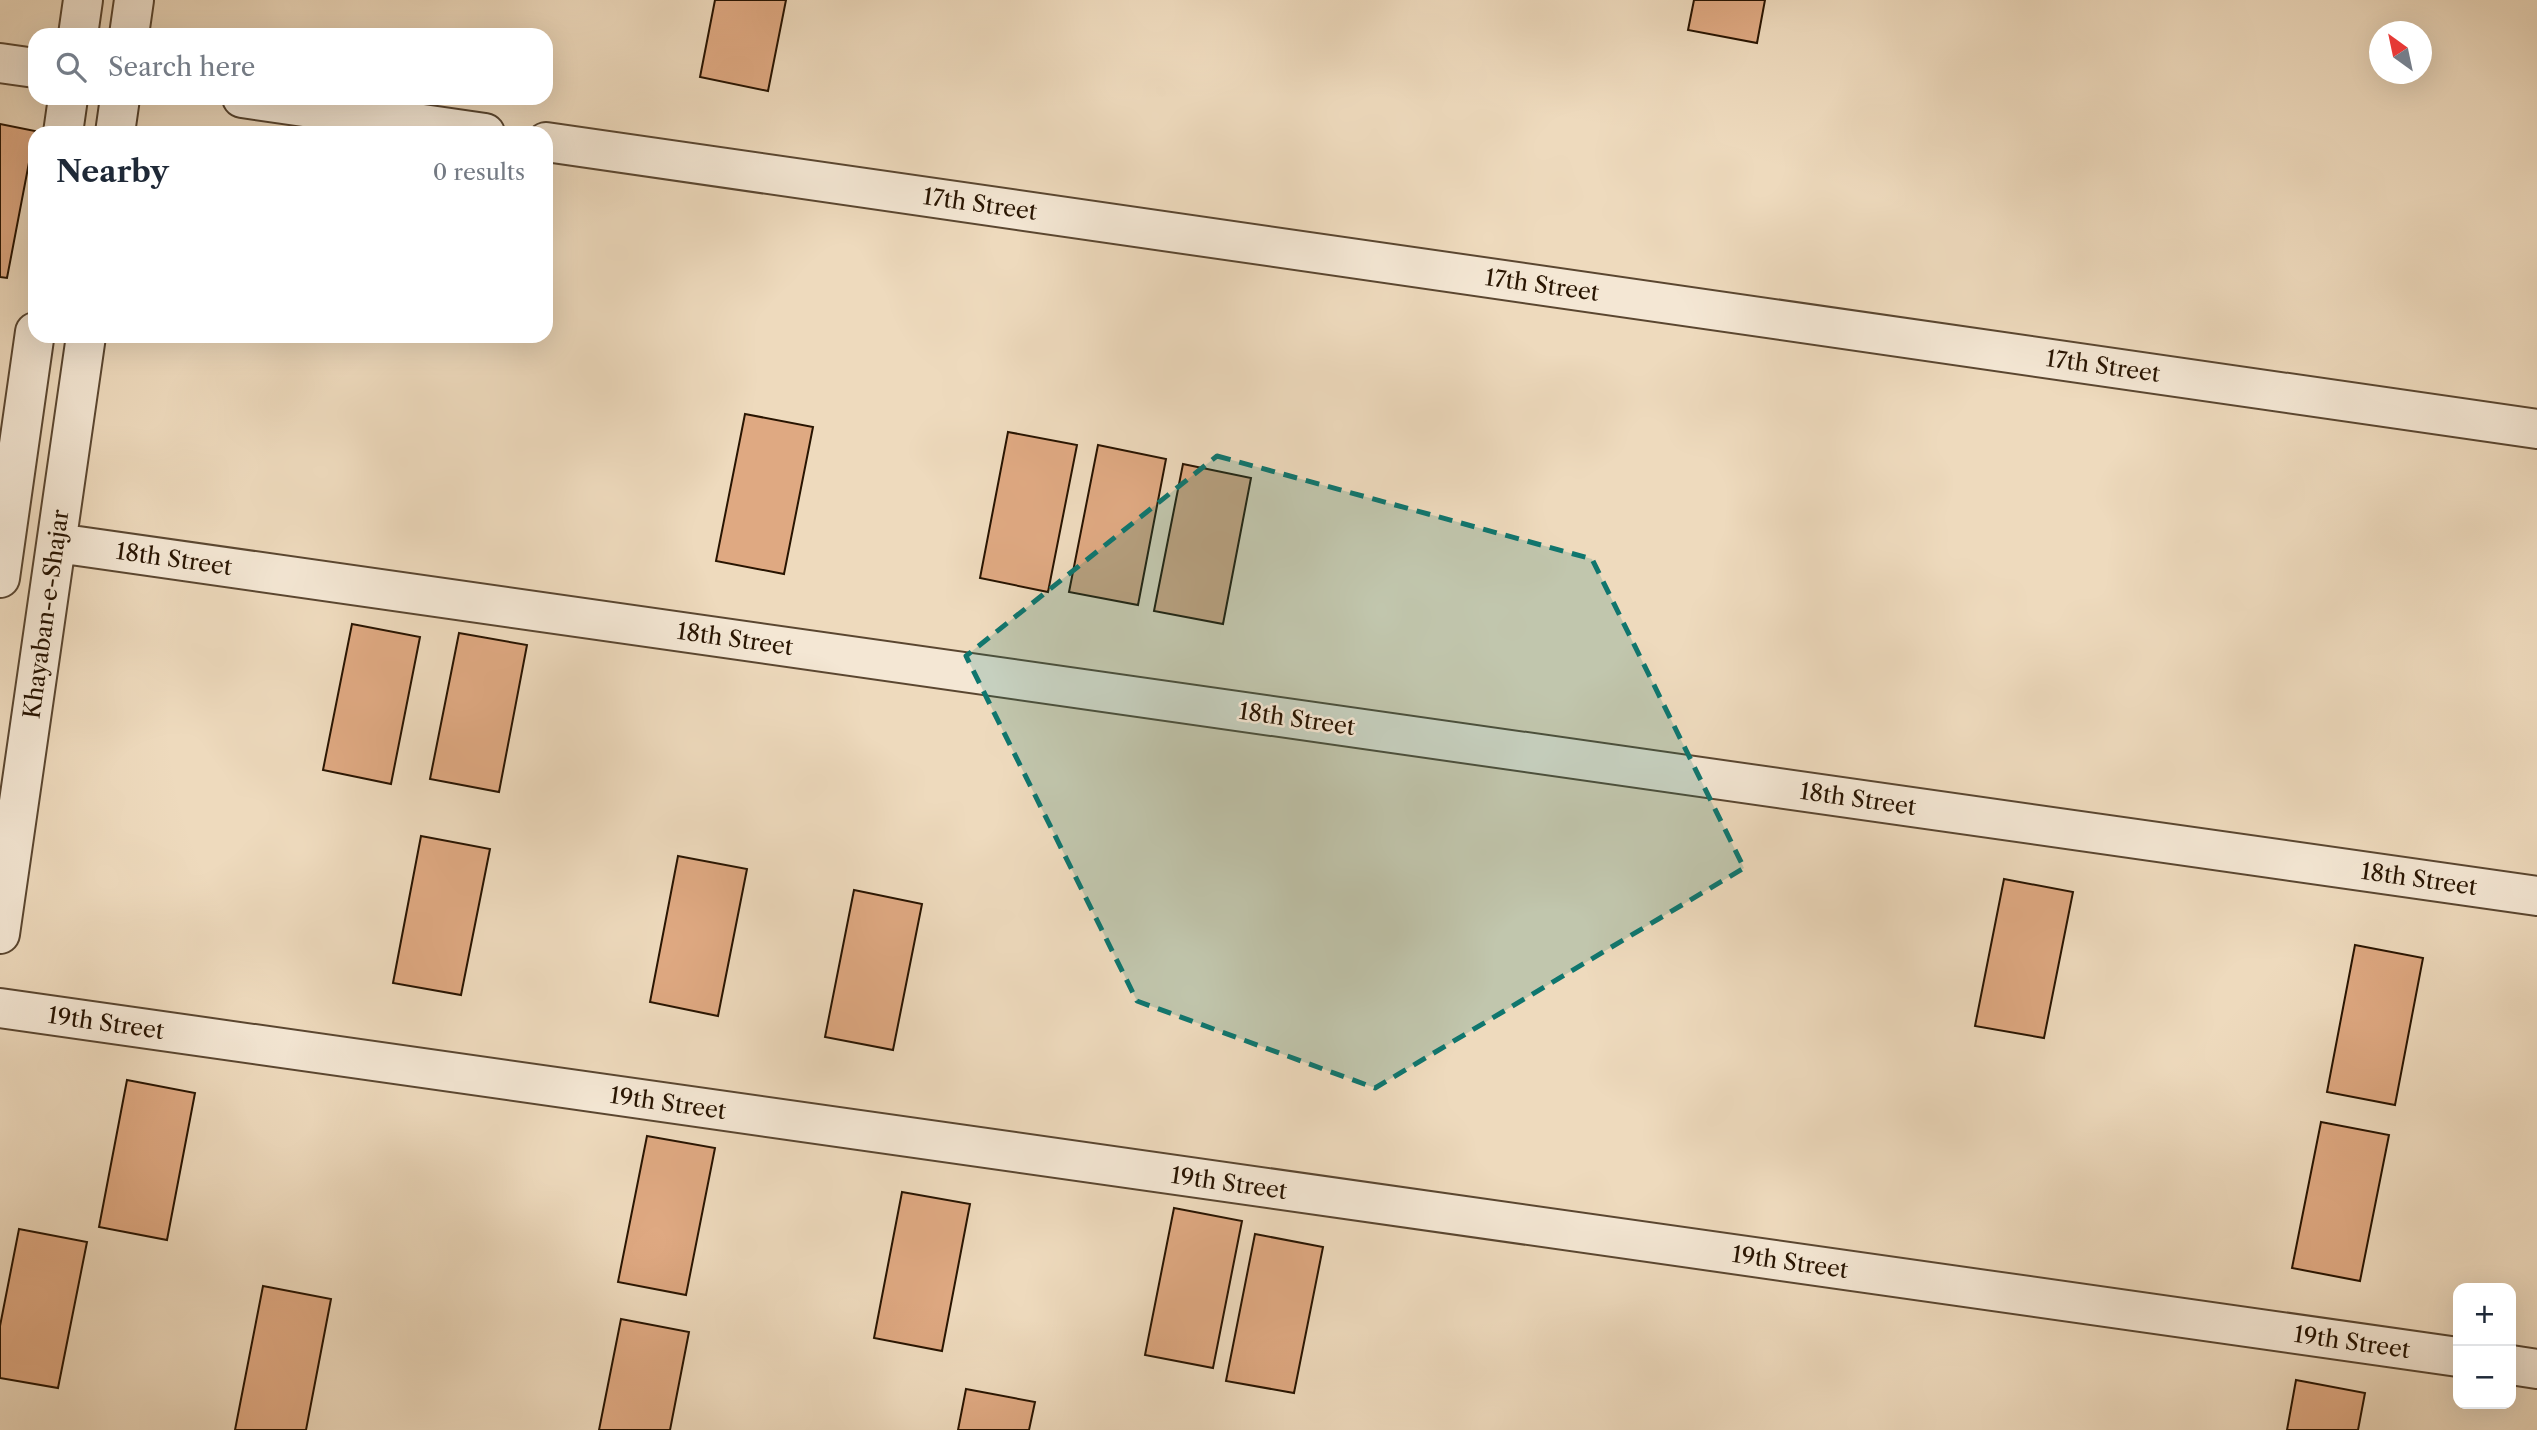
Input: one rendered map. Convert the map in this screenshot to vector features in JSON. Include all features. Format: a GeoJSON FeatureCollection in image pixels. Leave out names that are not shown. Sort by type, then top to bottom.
{"type":"FeatureCollection","features":[{"type":"Feature","properties":{"kind":"street"},"geometry":{"type":"LineString","coordinates":[[79,28],[83,0]]}},
{"type":"Feature","properties":{"kind":"street"},"geometry":{"type":"LineString","coordinates":[[130,28],[134,0]]}},
{"type":"Feature","properties":{"kind":"street"},"geometry":{"type":"LineString","coordinates":[[0,63],[28,67]]}},
{"type":"Feature","properties":{"kind":"street"},"geometry":{"type":"LineString","coordinates":[[64,126],[67,105]]}},
{"type":"Feature","properties":{"kind":"street"},"geometry":{"type":"LineString","coordinates":[[116,126],[119,105]]}},
{"type":"Feature","properties":{"kind":"street"},"geometry":{"type":"LineString","coordinates":[[291,105],[436,126]]}},
{"type":"Feature","properties":{"kind":"street","name":"17th Street"},"geometry":{"type":"LineString","coordinates":[[553,143],[2537,429]]}},
{"type":"Feature","properties":{"kind":"street"},"geometry":{"type":"LineString","coordinates":[[0,578],[3,535],[33,343]]}},
{"type":"Feature","properties":{"kind":"street","name":"Khayaban-e-Shajar"},"geometry":{"type":"LineString","coordinates":[[0,934],[85,343]]}},
{"type":"Feature","properties":{"kind":"street","name":"18th Street"},"geometry":{"type":"LineString","coordinates":[[57,542],[2537,896]]}},
{"type":"Feature","properties":{"kind":"street","name":"19th Street"},"geometry":{"type":"LineString","coordinates":[[0,1008],[2453,1356]]}},
{"type":"Feature","properties":{"kind":"street"},"geometry":{"type":"LineString","coordinates":[[2516,1366],[2537,1368]]}},
{"type":"Feature","properties":{"kind":"highlighted area"},"geometry":{"type":"Polygon","coordinates":[[[1217,456],[1592,559],[1744,868],[1375,1088],[1137,1001],[966,656],[1217,456]]]}},
{"type":"Feature","properties":{"kind":"building"},"geometry":{"type":"Polygon","coordinates":[[[715,0],[786,0],[768,91],[700,77],[715,0]]]}},
{"type":"Feature","properties":{"kind":"building"},"geometry":{"type":"Polygon","coordinates":[[[1694,0],[1765,0],[1757,43],[1688,30],[1694,0]]]}},
{"type":"Feature","properties":{"kind":"building"},"geometry":{"type":"Polygon","coordinates":[[[0,124],[28,130],[28,168],[7,278],[0,277],[0,124]]]}},
{"type":"Feature","properties":{"kind":"building"},"geometry":{"type":"Polygon","coordinates":[[[745,414],[813,427],[784,574],[716,561],[745,414]]]}},
{"type":"Feature","properties":{"kind":"building"},"geometry":{"type":"Polygon","coordinates":[[[1008,432],[1077,445],[1048,592],[980,578],[1008,432]]]}},
{"type":"Feature","properties":{"kind":"building"},"geometry":{"type":"Polygon","coordinates":[[[1098,445],[1166,459],[1138,605],[1069,592],[1098,445]]]}},
{"type":"Feature","properties":{"kind":"building"},"geometry":{"type":"Polygon","coordinates":[[[1183,464],[1251,478],[1223,624],[1154,611],[1183,464]]]}},
{"type":"Feature","properties":{"kind":"building"},"geometry":{"type":"Polygon","coordinates":[[[352,624],[420,637],[391,784],[323,770],[352,624]]]}},
{"type":"Feature","properties":{"kind":"building"},"geometry":{"type":"Polygon","coordinates":[[[459,633],[527,645],[499,792],[430,779],[459,633]]]}},
{"type":"Feature","properties":{"kind":"building"},"geometry":{"type":"Polygon","coordinates":[[[421,836],[490,849],[461,995],[393,983],[421,836]]]}},
{"type":"Feature","properties":{"kind":"building"},"geometry":{"type":"Polygon","coordinates":[[[678,856],[747,869],[718,1016],[650,1002],[678,856]]]}},
{"type":"Feature","properties":{"kind":"building"},"geometry":{"type":"Polygon","coordinates":[[[2004,879],[2073,892],[2044,1038],[1975,1026],[2004,879]]]}},
{"type":"Feature","properties":{"kind":"building"},"geometry":{"type":"Polygon","coordinates":[[[854,890],[922,904],[893,1050],[825,1037],[854,890]]]}},
{"type":"Feature","properties":{"kind":"building"},"geometry":{"type":"Polygon","coordinates":[[[2355,945],[2423,958],[2395,1105],[2327,1092],[2355,945]]]}},
{"type":"Feature","properties":{"kind":"building"},"geometry":{"type":"Polygon","coordinates":[[[127,1080],[195,1093],[167,1240],[99,1227],[127,1080]]]}},
{"type":"Feature","properties":{"kind":"building"},"geometry":{"type":"Polygon","coordinates":[[[2321,1122],[2389,1135],[2360,1281],[2292,1268],[2321,1122]]]}},
{"type":"Feature","properties":{"kind":"building"},"geometry":{"type":"Polygon","coordinates":[[[647,1136],[715,1148],[686,1295],[618,1282],[647,1136]]]}},
{"type":"Feature","properties":{"kind":"building"},"geometry":{"type":"Polygon","coordinates":[[[902,1192],[970,1204],[942,1351],[874,1338],[902,1192]]]}},
{"type":"Feature","properties":{"kind":"building"},"geometry":{"type":"Polygon","coordinates":[[[1174,1208],[1242,1221],[1213,1368],[1145,1355],[1174,1208]]]}},
{"type":"Feature","properties":{"kind":"building"},"geometry":{"type":"Polygon","coordinates":[[[19,1229],[87,1242],[58,1388],[0,1378],[0,1326],[19,1229]]]}},
{"type":"Feature","properties":{"kind":"building"},"geometry":{"type":"Polygon","coordinates":[[[1255,1234],[1323,1247],[1294,1393],[1226,1381],[1255,1234]]]}},
{"type":"Feature","properties":{"kind":"building"},"geometry":{"type":"Polygon","coordinates":[[[263,1286],[331,1299],[306,1430],[235,1430],[263,1286]]]}},
{"type":"Feature","properties":{"kind":"building"},"geometry":{"type":"Polygon","coordinates":[[[621,1319],[689,1332],[670,1430],[599,1430],[621,1319]]]}},
{"type":"Feature","properties":{"kind":"building"},"geometry":{"type":"Polygon","coordinates":[[[2296,1380],[2365,1393],[2358,1430],[2287,1430],[2296,1380]]]}},
{"type":"Feature","properties":{"kind":"building"},"geometry":{"type":"Polygon","coordinates":[[[966,1389],[1035,1402],[1029,1430],[958,1430],[966,1389]]]}}]}
